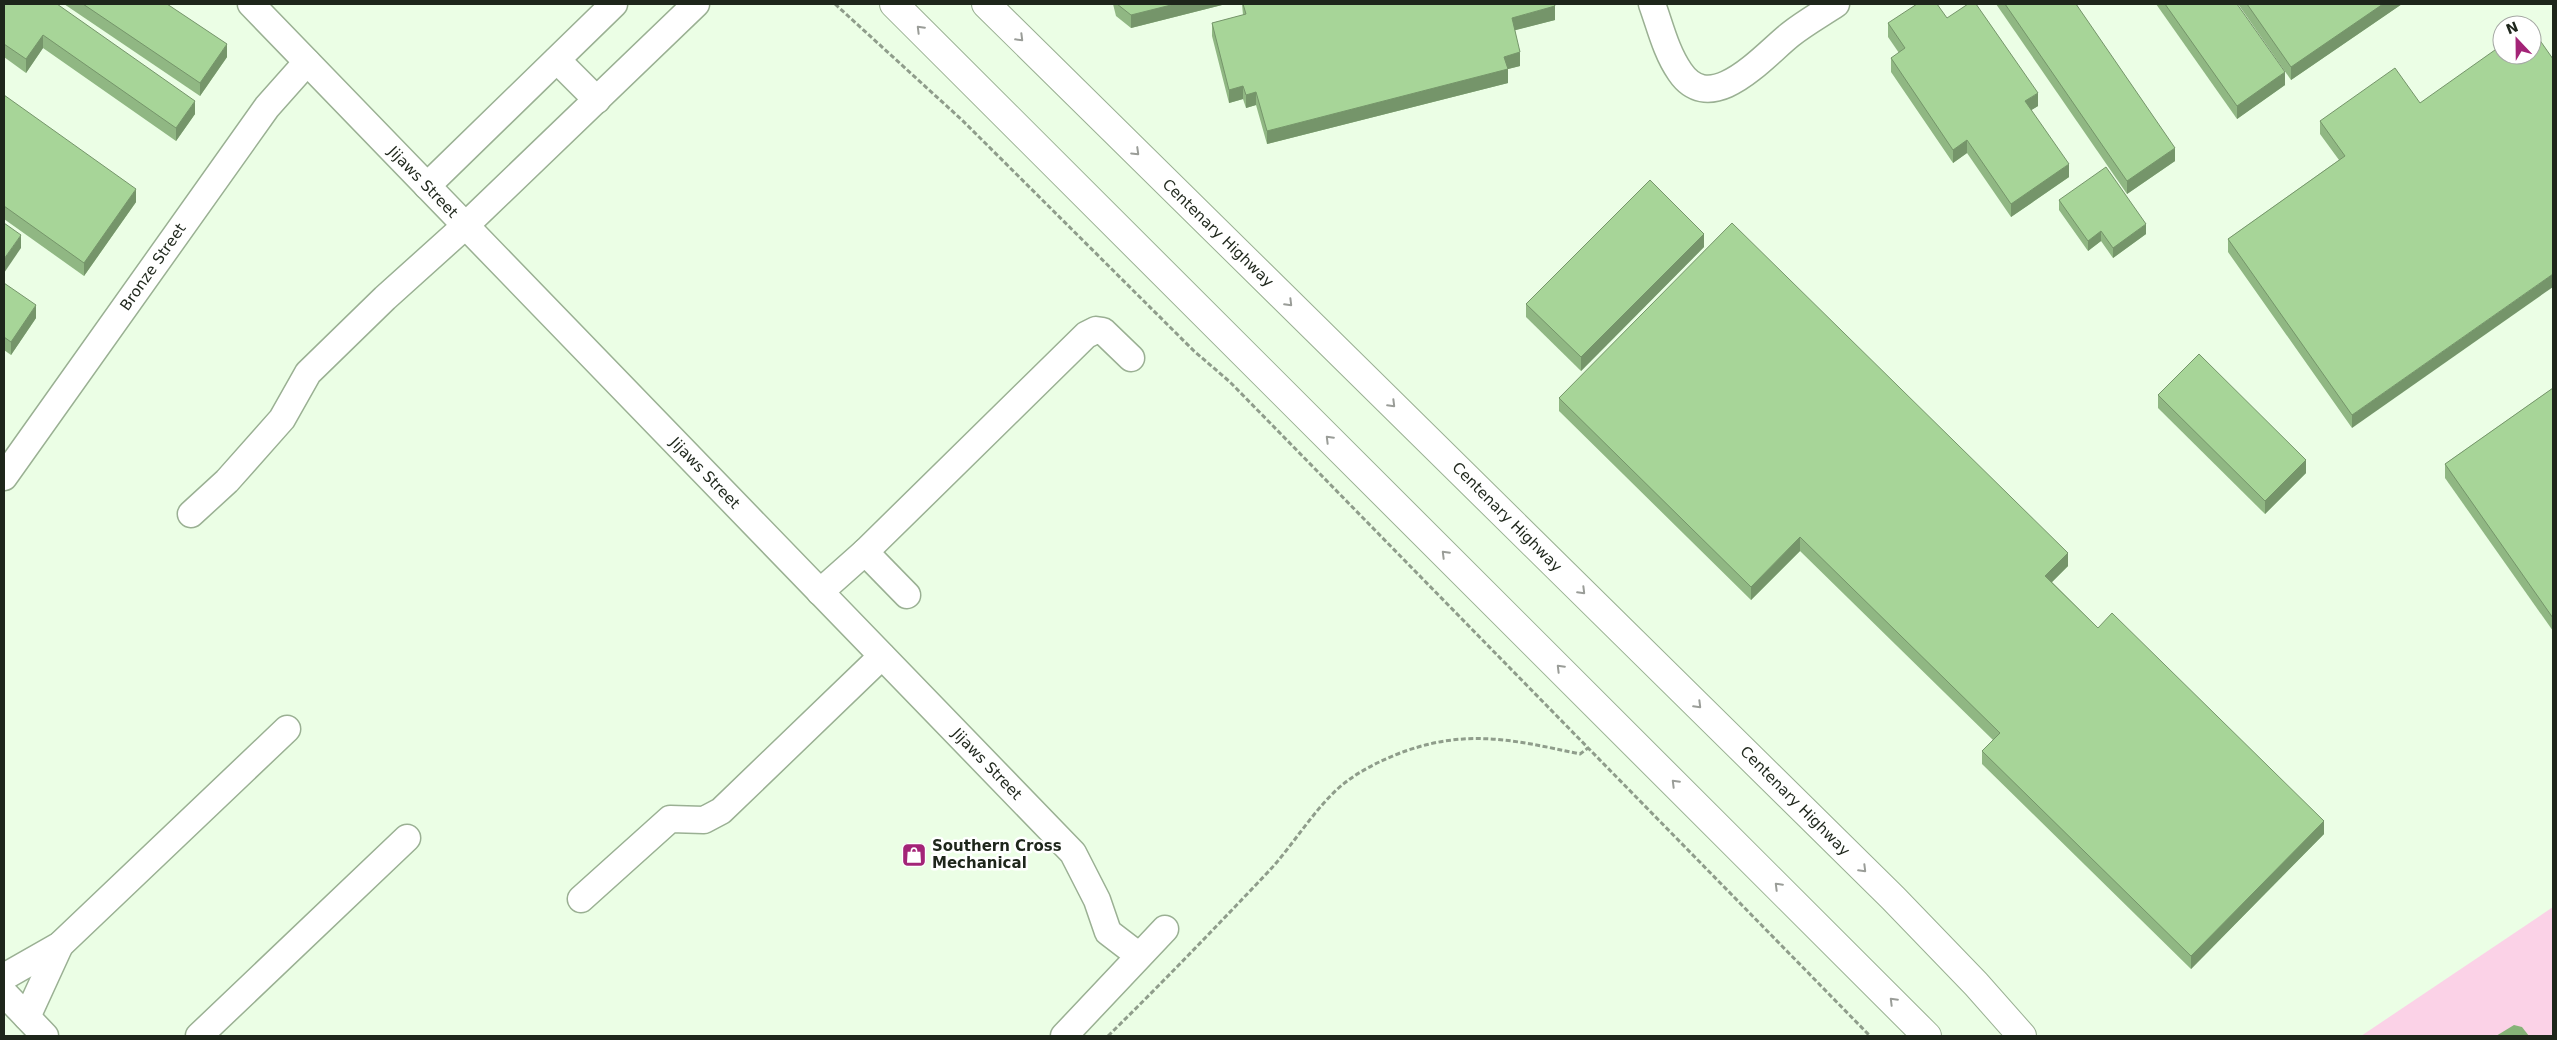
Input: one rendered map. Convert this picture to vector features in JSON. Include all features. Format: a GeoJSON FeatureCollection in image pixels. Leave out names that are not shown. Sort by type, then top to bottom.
{"type":"FeatureCollection","features":[{"type":"Feature","properties":{"kind":"highway"},"geometry":{"type":"LineString","coordinates":[[894,4],[1927,1036]]}},
{"type":"Feature","properties":{"kind":"highway","name":"Centenary Highway"},"geometry":{"type":"LineString","coordinates":[[986,4],[1893,898],[1976,984],[2022,1036]]}},
{"type":"Feature","properties":{"kind":"street","name":"Jijaws Street"},"geometry":{"type":"LineString","coordinates":[[251,4],[1073,853],[1097,900],[1108,932],[1138,955]]}},
{"type":"Feature","properties":{"kind":"street"},"geometry":{"type":"LineString","coordinates":[[427,186],[614,4]]}},
{"type":"Feature","properties":{"kind":"street"},"geometry":{"type":"LineString","coordinates":[[191,514],[227,480],[282,418],[308,373],[385,298],[466,226],[696,4]]}},
{"type":"Feature","properties":{"kind":"street"},"geometry":{"type":"LineString","coordinates":[[1652,4],[1680,72],[1698,86],[1716,87],[1739,80],[1791,34],[1836,4]]}},
{"type":"Feature","properties":{"kind":"street"},"geometry":{"type":"LineString","coordinates":[[557,60],[597,100]]}},
{"type":"Feature","properties":{"kind":"street","name":"Bronze Street"},"geometry":{"type":"LineString","coordinates":[[4,476],[267,107],[307,62]]}},
{"type":"Feature","properties":{"kind":"street"},"geometry":{"type":"LineString","coordinates":[[820,592],[865,552],[1086,336],[1096,330],[1103,330],[1131,358]]}},
{"type":"Feature","properties":{"kind":"street"},"geometry":{"type":"LineString","coordinates":[[865,552],[907,595]]}},
{"type":"Feature","properties":{"kind":"street"},"geometry":{"type":"LineString","coordinates":[[581,899],[670,819],[704,820],[720,811],[882,656]]}},
{"type":"Feature","properties":{"kind":"street"},"geometry":{"type":"LineString","coordinates":[[4,977],[60,945],[287,729]]}},
{"type":"Feature","properties":{"kind":"street"},"geometry":{"type":"LineString","coordinates":[[199,1036],[406,838]]}},
{"type":"Feature","properties":{"kind":"street"},"geometry":{"type":"LineString","coordinates":[[1064,1036],[1165,928]]}},
{"type":"Feature","properties":{"kind":"street"},"geometry":{"type":"LineString","coordinates":[[37,1030],[60,945]]}},
{"type":"Feature","properties":{"kind":"street"},"geometry":{"type":"LineString","coordinates":[[4,993],[37,1030]]}},
{"type":"Feature","properties":{"kind":"path"},"geometry":{"type":"LineString","coordinates":[[834,4],[962,120],[1194,351],[1230,382],[1870,1036]]}},
{"type":"Feature","properties":{"kind":"path"},"geometry":{"type":"LineString","coordinates":[[1108,1036],[1191,954],[1289,849],[1342,785],[1374,764],[1423,744],[1472,737],[1524,742],[1580,754],[1588,748]]}},
{"type":"Feature","properties":{"kind":"shaded area"},"geometry":{"type":"Polygon","coordinates":[[[2553,907],[2553,1036],[2361,1036],[2553,907]]]}},
{"type":"Feature","properties":{"kind":"shaded area"},"geometry":{"type":"Polygon","coordinates":[[[2514,1025],[2522,1027],[2529,1036],[2496,1036],[2514,1025]]]}},
{"type":"Feature","properties":{"kind":"building"},"geometry":{"type":"Polygon","coordinates":[[[4,4],[57,4],[195,101],[176,128],[43,35],[26,59],[4,44],[4,4]]]}},
{"type":"Feature","properties":{"kind":"building"},"geometry":{"type":"Polygon","coordinates":[[[83,4],[167,4],[227,44],[200,83],[83,4]]]}},
{"type":"Feature","properties":{"kind":"building"},"geometry":{"type":"Polygon","coordinates":[[[1117,4],[1175,4],[1131,15],[1117,4]]]}},
{"type":"Feature","properties":{"kind":"building"},"geometry":{"type":"Polygon","coordinates":[[[1243,4],[1554,4],[1555,6],[1512,18],[1520,52],[1504,57],[1508,69],[1267,131],[1256,92],[1246,95],[1243,86],[1229,90],[1212,23],[1246,14],[1243,4]]]}},
{"type":"Feature","properties":{"kind":"building"},"geometry":{"type":"Polygon","coordinates":[[[1917,4],[1937,4],[1947,18],[1968,4],[1976,4],[2038,93],[2025,101],[2069,164],[2011,204],[1967,140],[1953,150],[1891,58],[1905,48],[1888,23],[1917,4]]]}},
{"type":"Feature","properties":{"kind":"building"},"geometry":{"type":"Polygon","coordinates":[[[2005,4],[2076,4],[2175,148],[2127,181],[2005,4]]]}},
{"type":"Feature","properties":{"kind":"building"},"geometry":{"type":"Polygon","coordinates":[[[2165,4],[2237,4],[2285,72],[2237,106],[2165,4]]]}},
{"type":"Feature","properties":{"kind":"building"},"geometry":{"type":"Polygon","coordinates":[[[2247,4],[2383,4],[2291,67],[2247,4]]]}},
{"type":"Feature","properties":{"kind":"building"},"geometry":{"type":"Polygon","coordinates":[[[2542,43],[2553,59],[2553,274],[2352,415],[2228,239],[2345,156],[2320,121],[2395,68],[2420,103],[2492,52],[2492,65],[2542,65],[2542,43]]]}},
{"type":"Feature","properties":{"kind":"building"},"geometry":{"type":"Polygon","coordinates":[[[4,95],[136,189],[84,263],[4,206],[4,95]]]}},
{"type":"Feature","properties":{"kind":"building"},"geometry":{"type":"Polygon","coordinates":[[[2106,167],[2146,224],[2113,248],[2101,231],[2088,241],[2059,200],[2106,167]]]}},
{"type":"Feature","properties":{"kind":"building"},"geometry":{"type":"Polygon","coordinates":[[[1650,180],[1704,234],[1581,357],[1526,304],[1650,180]]]}},
{"type":"Feature","properties":{"kind":"building"},"geometry":{"type":"Polygon","coordinates":[[[4,223],[21,235],[4,259],[4,223]]]}},
{"type":"Feature","properties":{"kind":"building"},"geometry":{"type":"Polygon","coordinates":[[[1732,223],[2068,553],[2045,576],[2098,628],[2112,613],[2324,821],[2191,956],[1982,751],[2000,733],[1800,537],[1751,587],[1559,398],[1732,223]]]}},
{"type":"Feature","properties":{"kind":"building"},"geometry":{"type":"Polygon","coordinates":[[[4,283],[36,305],[11,342],[4,337],[4,283]]]}},
{"type":"Feature","properties":{"kind":"building"},"geometry":{"type":"Polygon","coordinates":[[[2199,354],[2306,460],[2265,501],[2158,395],[2199,354]]]}},
{"type":"Feature","properties":{"kind":"building"},"geometry":{"type":"Polygon","coordinates":[[[2553,388],[2553,618],[2445,464],[2553,388]]]}},
{"type":"Feature","properties":{"kind":"place","name":"Southern Cross Mechanical"},"geometry":{"type":"Point","coordinates":[914,855]}}]}
